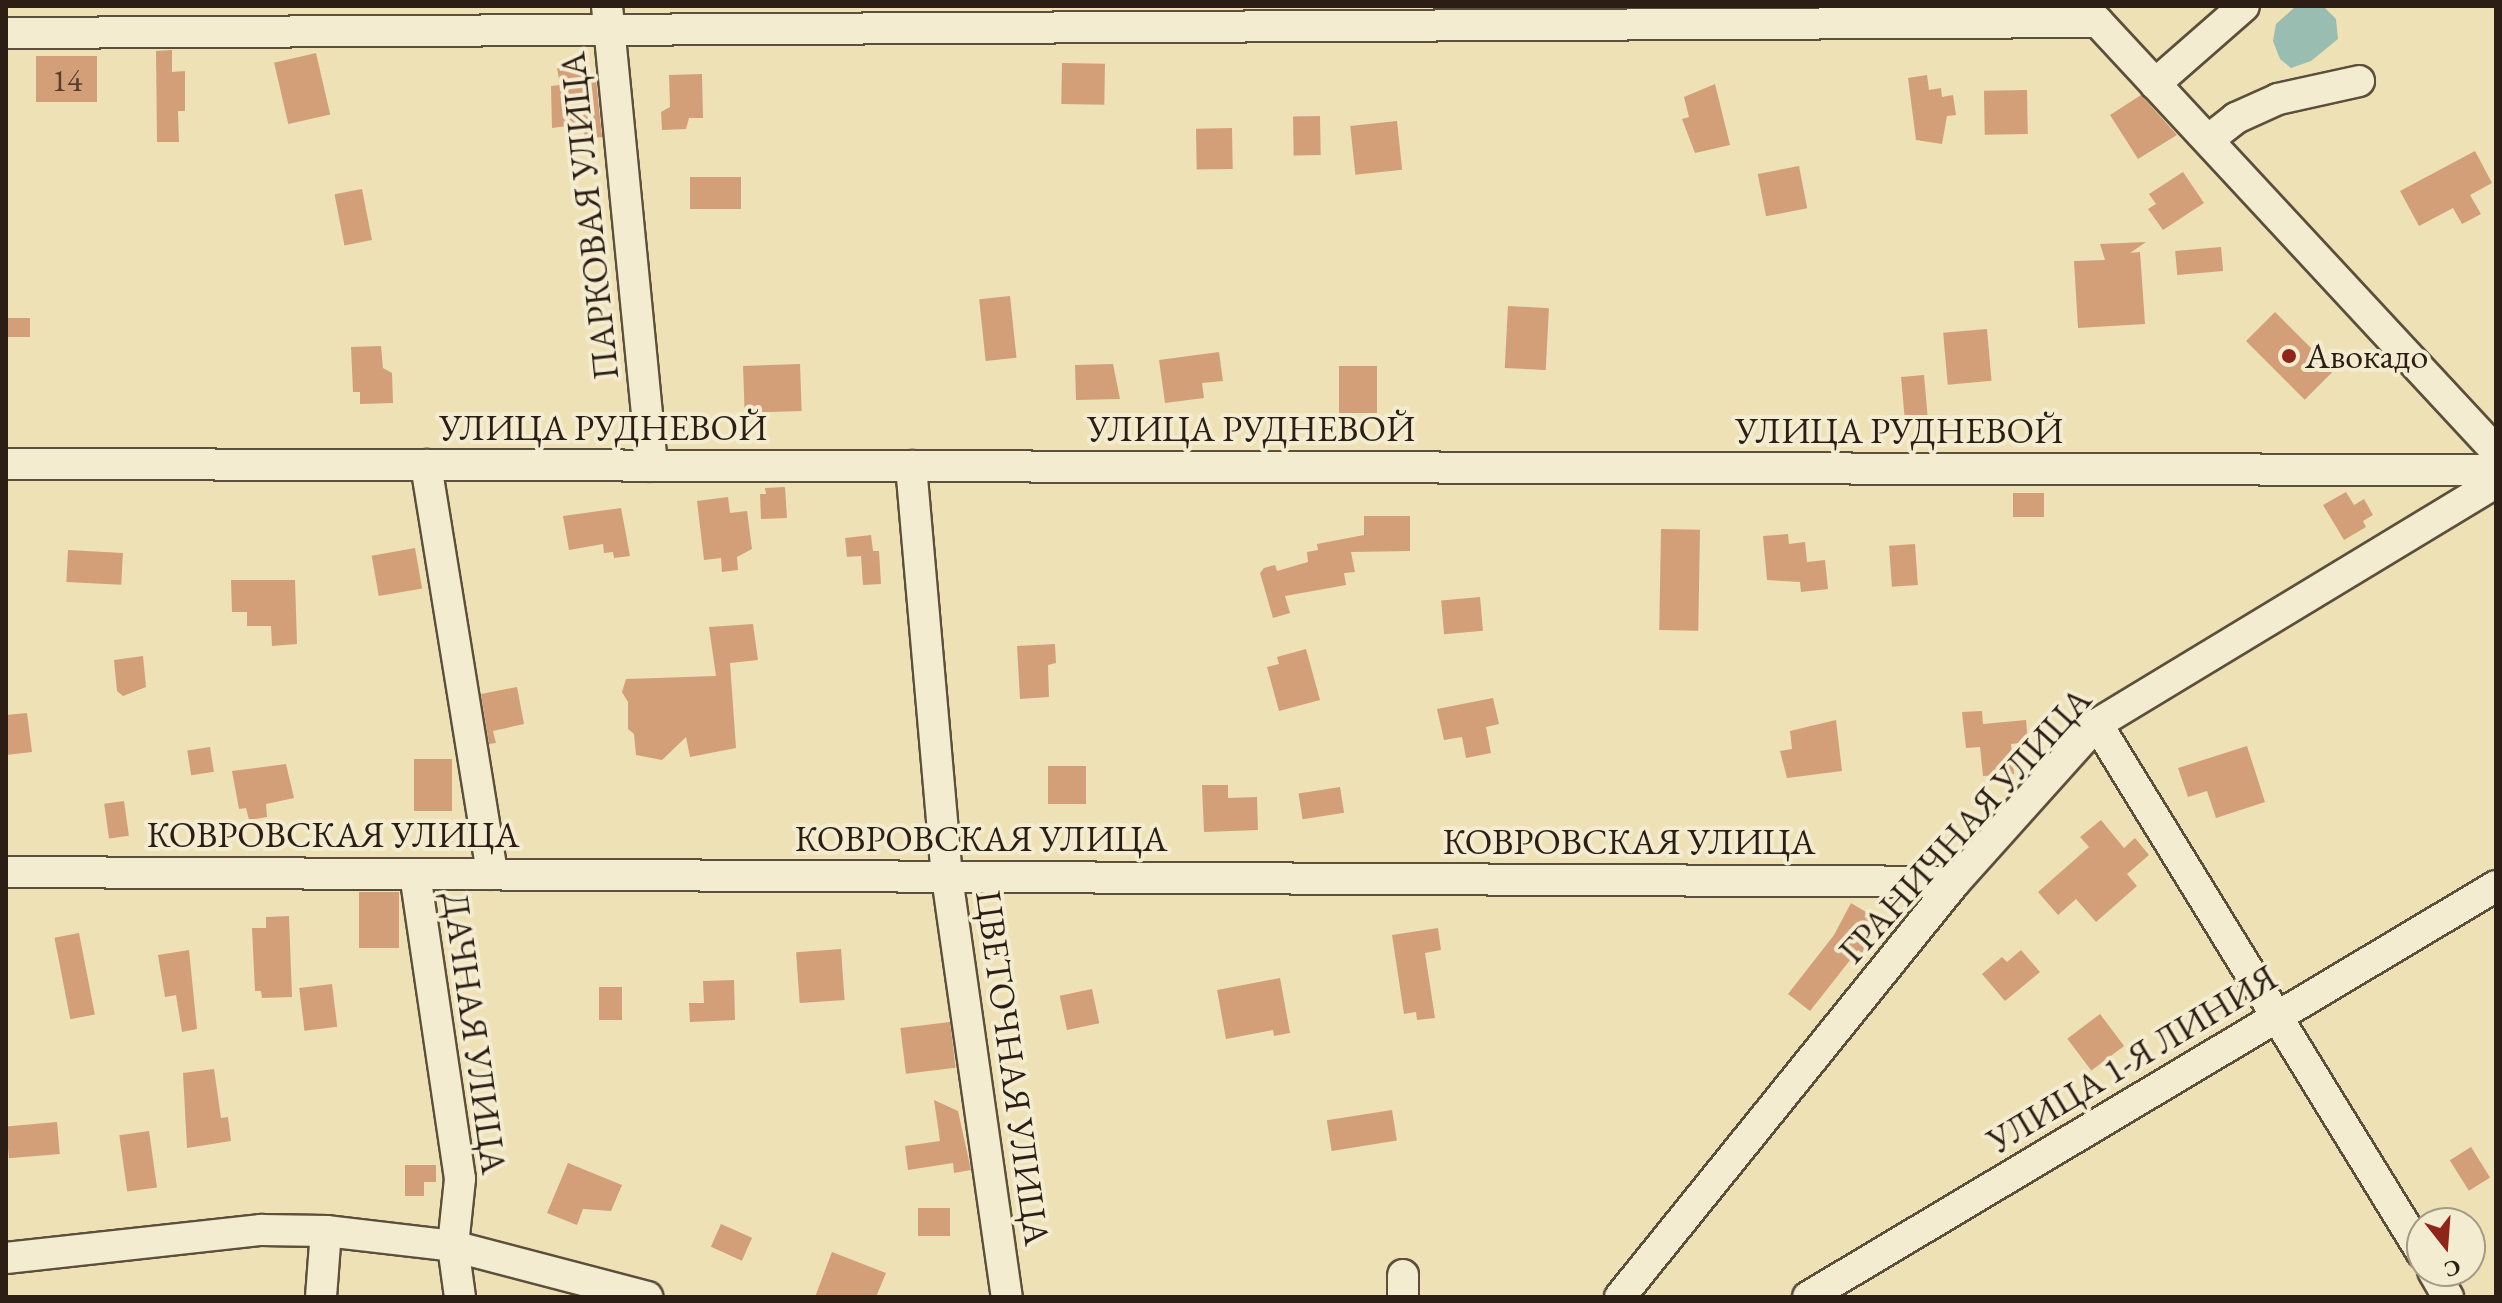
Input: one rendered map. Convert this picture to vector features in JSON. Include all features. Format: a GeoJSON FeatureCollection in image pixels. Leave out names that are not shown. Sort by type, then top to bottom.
{"type":"FeatureCollection","features":[{"type":"Feature","properties":{"kind":"street"},"geometry":{"type":"LineString","coordinates":[[2155,84],[2244,6]]}},
{"type":"Feature","properties":{"kind":"street"},"geometry":{"type":"LineString","coordinates":[[6,33],[119,33],[608,18],[2090,14],[2496,451]]}},
{"type":"Feature","properties":{"kind":"street","name":"ПАРКОВАЯ УЛИЦА"},"geometry":{"type":"LineString","coordinates":[[608,18],[652,466]]}},
{"type":"Feature","properties":{"kind":"street"},"geometry":{"type":"LineString","coordinates":[[2208,140],[2236,118],[2278,99],[2359,81]]}},
{"type":"Feature","properties":{"kind":"street","name":"УЛИЦА РУДНЕВОЙ"},"geometry":{"type":"LineString","coordinates":[[6,464],[2496,470]]}},
{"type":"Feature","properties":{"kind":"street"},"geometry":{"type":"LineString","coordinates":[[426,465],[492,874]]}},
{"type":"Feature","properties":{"kind":"street","name":"ЦВЕТОЧНАЯ УЛИЦА"},"geometry":{"type":"LineString","coordinates":[[911,466],[947,877],[1007,1297]]}},
{"type":"Feature","properties":{"kind":"street","name":"ГРАНИЧНАЯ УЛИЦА"},"geometry":{"type":"LineString","coordinates":[[1620,1297],[1955,882],[2097,724],[2496,482]]}},
{"type":"Feature","properties":{"kind":"street"},"geometry":{"type":"LineString","coordinates":[[2097,724],[2279,1015],[2406,1226]]}},
{"type":"Feature","properties":{"kind":"street","name":"КОВРОВСКАЯ УЛИЦА"},"geometry":{"type":"LineString","coordinates":[[6,872],[1955,882]]}},
{"type":"Feature","properties":{"kind":"street","name":"ДАЧНАЯ УЛИЦА"},"geometry":{"type":"LineString","coordinates":[[415,874],[460,1179],[453,1246],[460,1297]]}},
{"type":"Feature","properties":{"kind":"street","name":"УЛИЦА 1-Я ЛИНИЯ"},"geometry":{"type":"LineString","coordinates":[[1808,1297],[2496,886]]}},
{"type":"Feature","properties":{"kind":"street"},"geometry":{"type":"LineString","coordinates":[[6,1258],[261,1230],[326,1231],[453,1246],[647,1297]]}},
{"type":"Feature","properties":{"kind":"street"},"geometry":{"type":"LineString","coordinates":[[321,1297],[326,1231]]}},
{"type":"Feature","properties":{"kind":"water"},"geometry":{"type":"Polygon","coordinates":[[[2294,8],[2325,8],[2336,19],[2338,39],[2311,61],[2291,68],[2280,59],[2273,41],[2276,24],[2294,8]]]}},
{"type":"Feature","properties":{"kind":"building"},"geometry":{"type":"Polygon","coordinates":[[[172,50],[172,72],[185,71],[185,111],[178,111],[179,142],[157,142],[156,51],[172,50]]]}},
{"type":"Feature","properties":{"kind":"building"},"geometry":{"type":"Polygon","coordinates":[[[316,53],[330,114],[288,124],[274,63],[316,53]]]}},
{"type":"Feature","properties":{"kind":"building"},"geometry":{"type":"Polygon","coordinates":[[[36,56],[97,56],[97,102],[36,102],[36,56]]]}},
{"type":"Feature","properties":{"kind":"building"},"geometry":{"type":"Polygon","coordinates":[[[1062,63],[1105,64],[1104,105],[1061,104],[1062,63]]]}},
{"type":"Feature","properties":{"kind":"building"},"geometry":{"type":"Polygon","coordinates":[[[576,66],[586,80],[596,79],[602,137],[585,139],[583,124],[552,128],[551,86],[560,85],[557,68],[576,66]]]}},
{"type":"Feature","properties":{"kind":"building"},"geometry":{"type":"Polygon","coordinates":[[[702,74],[703,118],[689,118],[686,129],[662,130],[661,112],[670,107],[669,75],[702,74]]]}},
{"type":"Feature","properties":{"kind":"building"},"geometry":{"type":"Polygon","coordinates":[[[1927,75],[1929,90],[1941,88],[1942,97],[1953,95],[1956,115],[1947,116],[1942,144],[1916,140],[1908,78],[1927,75]]]}},
{"type":"Feature","properties":{"kind":"building"},"geometry":{"type":"Polygon","coordinates":[[[1715,84],[1730,145],[1695,153],[1682,119],[1689,117],[1684,97],[1715,84]]]}},
{"type":"Feature","properties":{"kind":"building"},"geometry":{"type":"Polygon","coordinates":[[[2027,90],[2028,134],[1985,135],[1984,91],[2027,90]]]}},
{"type":"Feature","properties":{"kind":"building"},"geometry":{"type":"Polygon","coordinates":[[[2141,95],[2177,135],[2138,159],[2110,115],[2141,95]]]}},
{"type":"Feature","properties":{"kind":"building"},"geometry":{"type":"Polygon","coordinates":[[[1293,116],[1320,116],[1321,155],[1294,155],[1293,116]]]}},
{"type":"Feature","properties":{"kind":"building"},"geometry":{"type":"Polygon","coordinates":[[[1397,121],[1402,170],[1355,175],[1350,126],[1397,121]]]}},
{"type":"Feature","properties":{"kind":"building"},"geometry":{"type":"Polygon","coordinates":[[[1232,128],[1233,169],[1197,170],[1196,129],[1232,128]]]}},
{"type":"Feature","properties":{"kind":"building"},"geometry":{"type":"Polygon","coordinates":[[[2475,151],[2492,183],[2470,195],[2481,214],[2462,224],[2453,208],[2419,226],[2400,191],[2475,151]]]}},
{"type":"Feature","properties":{"kind":"building"},"geometry":{"type":"Polygon","coordinates":[[[1799,166],[1807,208],[1766,216],[1758,174],[1799,166]]]}},
{"type":"Feature","properties":{"kind":"building"},"geometry":{"type":"Polygon","coordinates":[[[2183,172],[2204,203],[2163,230],[2148,209],[2156,204],[2149,194],[2183,172]]]}},
{"type":"Feature","properties":{"kind":"building"},"geometry":{"type":"Polygon","coordinates":[[[690,177],[741,177],[741,209],[690,209],[690,177]]]}},
{"type":"Feature","properties":{"kind":"building"},"geometry":{"type":"Polygon","coordinates":[[[362,189],[372,240],[344,245],[335,194],[362,189]]]}},
{"type":"Feature","properties":{"kind":"building"},"geometry":{"type":"Polygon","coordinates":[[[2146,242],[2130,253],[2140,252],[2145,324],[2078,328],[2074,261],[2105,260],[2100,244],[2146,242]]]}},
{"type":"Feature","properties":{"kind":"building"},"geometry":{"type":"Polygon","coordinates":[[[2221,247],[2223,271],[2177,275],[2175,251],[2221,247]]]}},
{"type":"Feature","properties":{"kind":"building"},"geometry":{"type":"Polygon","coordinates":[[[1010,296],[1016,358],[986,361],[979,299],[1010,296]]]}},
{"type":"Feature","properties":{"kind":"building"},"geometry":{"type":"Polygon","coordinates":[[[1508,306],[1549,308],[1546,370],[1505,368],[1508,306]]]}},
{"type":"Feature","properties":{"kind":"building","name":"Авокадо"},"geometry":{"type":"Polygon","coordinates":[[[2275,312],[2334,371],[2305,400],[2246,341],[2275,312]]]}},
{"type":"Feature","properties":{"kind":"building"},"geometry":{"type":"Polygon","coordinates":[[[6,318],[30,318],[30,337],[6,337],[6,318]]]}},
{"type":"Feature","properties":{"kind":"building"},"geometry":{"type":"Polygon","coordinates":[[[1987,329],[1992,381],[1948,385],[1943,333],[1987,329]]]}},
{"type":"Feature","properties":{"kind":"building"},"geometry":{"type":"Polygon","coordinates":[[[381,346],[383,368],[392,373],[393,403],[360,404],[360,392],[353,392],[351,347],[381,346]]]}},
{"type":"Feature","properties":{"kind":"building"},"geometry":{"type":"Polygon","coordinates":[[[1219,352],[1223,381],[1202,383],[1204,398],[1165,403],[1159,360],[1219,352]]]}},
{"type":"Feature","properties":{"kind":"building"},"geometry":{"type":"Polygon","coordinates":[[[800,364],[802,411],[745,413],[743,366],[800,364]]]}},
{"type":"Feature","properties":{"kind":"building"},"geometry":{"type":"Polygon","coordinates":[[[1113,364],[1120,399],[1076,400],[1075,365],[1113,364]]]}},
{"type":"Feature","properties":{"kind":"building"},"geometry":{"type":"Polygon","coordinates":[[[1339,366],[1377,366],[1377,413],[1339,413],[1339,366]]]}},
{"type":"Feature","properties":{"kind":"building"},"geometry":{"type":"Polygon","coordinates":[[[1924,375],[1928,421],[1905,423],[1901,377],[1924,375]]]}},
{"type":"Feature","properties":{"kind":"building"},"geometry":{"type":"Polygon","coordinates":[[[785,487],[787,518],[761,519],[760,494],[766,494],[765,488],[785,487]]]}},
{"type":"Feature","properties":{"kind":"building"},"geometry":{"type":"Polygon","coordinates":[[[2346,492],[2354,505],[2364,499],[2373,515],[2363,521],[2366,527],[2344,540],[2323,505],[2346,492]]]}},
{"type":"Feature","properties":{"kind":"building"},"geometry":{"type":"Polygon","coordinates":[[[2013,493],[2044,493],[2044,517],[2013,517],[2013,493]]]}},
{"type":"Feature","properties":{"kind":"building"},"geometry":{"type":"Polygon","coordinates":[[[728,497],[730,513],[747,511],[752,549],[737,557],[738,570],[722,572],[721,558],[704,560],[697,501],[728,497]]]}},
{"type":"Feature","properties":{"kind":"building"},"geometry":{"type":"Polygon","coordinates":[[[621,508],[630,556],[614,558],[613,552],[604,553],[603,544],[569,550],[563,516],[621,508]]]}},
{"type":"Feature","properties":{"kind":"building"},"geometry":{"type":"Polygon","coordinates":[[[1364,516],[1410,516],[1410,551],[1351,552],[1355,572],[1344,573],[1346,585],[1285,596],[1290,613],[1273,618],[1260,573],[1264,568],[1275,565],[1277,571],[1308,562],[1307,552],[1318,550],[1317,544],[1364,535],[1364,516]]]}},
{"type":"Feature","properties":{"kind":"building"},"geometry":{"type":"Polygon","coordinates":[[[1661,529],[1700,530],[1698,631],[1659,630],[1661,529]]]}},
{"type":"Feature","properties":{"kind":"building"},"geometry":{"type":"Polygon","coordinates":[[[1788,534],[1789,544],[1805,542],[1807,562],[1825,560],[1828,589],[1801,592],[1800,582],[1767,580],[1763,536],[1788,534]]]}},
{"type":"Feature","properties":{"kind":"building"},"geometry":{"type":"Polygon","coordinates":[[[871,535],[873,551],[879,551],[881,584],[863,585],[861,556],[847,557],[845,538],[871,535]]]}},
{"type":"Feature","properties":{"kind":"building"},"geometry":{"type":"Polygon","coordinates":[[[1915,544],[1918,585],[1892,587],[1889,546],[1915,544]]]}},
{"type":"Feature","properties":{"kind":"building"},"geometry":{"type":"Polygon","coordinates":[[[415,548],[422,588],[379,596],[372,556],[415,548]]]}},
{"type":"Feature","properties":{"kind":"building"},"geometry":{"type":"Polygon","coordinates":[[[68,550],[123,553],[121,585],[66,582],[68,550]]]}},
{"type":"Feature","properties":{"kind":"building"},"geometry":{"type":"Polygon","coordinates":[[[231,580],[295,580],[297,644],[272,646],[271,626],[247,626],[247,612],[232,612],[231,580]]]}},
{"type":"Feature","properties":{"kind":"building"},"geometry":{"type":"Polygon","coordinates":[[[1480,597],[1483,631],[1444,634],[1441,600],[1480,597]]]}},
{"type":"Feature","properties":{"kind":"building"},"geometry":{"type":"Polygon","coordinates":[[[753,624],[758,660],[730,663],[736,748],[690,757],[686,737],[662,760],[636,755],[634,734],[628,729],[628,702],[622,692],[626,679],[716,676],[709,627],[753,624]]]}},
{"type":"Feature","properties":{"kind":"building"},"geometry":{"type":"Polygon","coordinates":[[[1055,644],[1056,663],[1048,665],[1049,697],[1020,699],[1017,646],[1055,644]]]}},
{"type":"Feature","properties":{"kind":"building"},"geometry":{"type":"Polygon","coordinates":[[[1306,649],[1320,700],[1279,711],[1267,667],[1279,664],[1277,657],[1306,649]]]}},
{"type":"Feature","properties":{"kind":"building"},"geometry":{"type":"Polygon","coordinates":[[[143,656],[146,687],[123,696],[117,691],[114,660],[143,656]]]}},
{"type":"Feature","properties":{"kind":"building"},"geometry":{"type":"Polygon","coordinates":[[[517,687],[524,724],[493,731],[496,743],[489,744],[481,694],[517,687]]]}},
{"type":"Feature","properties":{"kind":"building"},"geometry":{"type":"Polygon","coordinates":[[[1493,698],[1499,724],[1486,727],[1491,753],[1466,758],[1462,737],[1444,740],[1437,709],[1493,698]]]}},
{"type":"Feature","properties":{"kind":"building"},"geometry":{"type":"Polygon","coordinates":[[[1982,711],[1983,724],[2026,720],[2028,742],[2011,744],[2014,774],[1983,776],[1980,747],[1966,748],[1962,712],[1982,711]]]}},
{"type":"Feature","properties":{"kind":"building"},"geometry":{"type":"Polygon","coordinates":[[[27,713],[32,752],[6,755],[6,715],[27,713]]]}},
{"type":"Feature","properties":{"kind":"building"},"geometry":{"type":"Polygon","coordinates":[[[1836,720],[1842,771],[1787,778],[1780,751],[1792,749],[1790,731],[1836,720]]]}},
{"type":"Feature","properties":{"kind":"building"},"geometry":{"type":"Polygon","coordinates":[[[2247,746],[2265,802],[2216,818],[2207,791],[2188,797],[2178,768],[2247,746]]]}},
{"type":"Feature","properties":{"kind":"building"},"geometry":{"type":"Polygon","coordinates":[[[210,747],[214,772],[191,775],[187,751],[210,747]]]}},
{"type":"Feature","properties":{"kind":"building"},"geometry":{"type":"Polygon","coordinates":[[[414,759],[452,759],[452,811],[414,811],[414,759]]]}},
{"type":"Feature","properties":{"kind":"building"},"geometry":{"type":"Polygon","coordinates":[[[286,764],[294,798],[266,804],[267,817],[249,820],[246,808],[239,809],[232,771],[286,764]]]}},
{"type":"Feature","properties":{"kind":"building"},"geometry":{"type":"Polygon","coordinates":[[[1048,766],[1086,766],[1086,804],[1048,804],[1048,766]]]}},
{"type":"Feature","properties":{"kind":"building"},"geometry":{"type":"Polygon","coordinates":[[[1202,785],[1228,785],[1228,798],[1257,797],[1258,830],[1204,832],[1202,785]]]}},
{"type":"Feature","properties":{"kind":"building"},"geometry":{"type":"Polygon","coordinates":[[[1340,787],[1344,813],[1303,819],[1299,794],[1340,787]]]}},
{"type":"Feature","properties":{"kind":"building"},"geometry":{"type":"Polygon","coordinates":[[[124,801],[129,836],[109,838],[104,804],[124,801]]]}},
{"type":"Feature","properties":{"kind":"building"},"geometry":{"type":"Polygon","coordinates":[[[2101,820],[2124,848],[2135,838],[2149,855],[2127,874],[2137,886],[2096,922],[2076,899],[2058,915],[2038,892],[2089,847],[2080,837],[2101,820]]]}},
{"type":"Feature","properties":{"kind":"building"},"geometry":{"type":"Polygon","coordinates":[[[359,892],[399,892],[399,948],[359,948],[359,892]]]}},
{"type":"Feature","properties":{"kind":"building"},"geometry":{"type":"Polygon","coordinates":[[[1851,903],[1881,921],[1862,953],[1858,950],[1810,1011],[1788,994],[1834,935],[1851,903]]]}},
{"type":"Feature","properties":{"kind":"building"},"geometry":{"type":"Polygon","coordinates":[[[289,916],[292,997],[262,998],[261,991],[255,991],[252,928],[266,928],[266,917],[289,916]]]}},
{"type":"Feature","properties":{"kind":"building"},"geometry":{"type":"Polygon","coordinates":[[[1438,928],[1441,950],[1425,953],[1435,1018],[1417,1020],[1416,1012],[1404,1014],[1392,935],[1438,928]]]}},
{"type":"Feature","properties":{"kind":"building"},"geometry":{"type":"Polygon","coordinates":[[[79,933],[95,1014],[70,1019],[54,938],[79,933]]]}},
{"type":"Feature","properties":{"kind":"building"},"geometry":{"type":"Polygon","coordinates":[[[841,949],[845,1000],[800,1003],[796,952],[841,949]]]}},
{"type":"Feature","properties":{"kind":"building"},"geometry":{"type":"Polygon","coordinates":[[[189,950],[197,1029],[182,1032],[176,995],[165,997],[158,955],[189,950]]]}},
{"type":"Feature","properties":{"kind":"building"},"geometry":{"type":"Polygon","coordinates":[[[2021,950],[2040,972],[2005,1001],[1982,974],[2002,957],[2007,962],[2021,950]]]}},
{"type":"Feature","properties":{"kind":"building"},"geometry":{"type":"Polygon","coordinates":[[[1280,978],[1290,1033],[1274,1036],[1273,1030],[1226,1039],[1217,990],[1280,978]]]}},
{"type":"Feature","properties":{"kind":"building"},"geometry":{"type":"Polygon","coordinates":[[[734,980],[735,1020],[690,1022],[689,1003],[704,1003],[703,981],[734,980]]]}},
{"type":"Feature","properties":{"kind":"building"},"geometry":{"type":"Polygon","coordinates":[[[332,984],[337,1027],[304,1031],[299,988],[332,984]]]}},
{"type":"Feature","properties":{"kind":"building"},"geometry":{"type":"Polygon","coordinates":[[[599,987],[622,987],[622,1020],[599,1020],[599,987]]]}},
{"type":"Feature","properties":{"kind":"building"},"geometry":{"type":"Polygon","coordinates":[[[1092,989],[1099,1023],[1067,1030],[1060,996],[1092,989]]]}},
{"type":"Feature","properties":{"kind":"building"},"geometry":{"type":"Polygon","coordinates":[[[2100,1014],[2124,1046],[2091,1071],[2067,1039],[2100,1014]]]}},
{"type":"Feature","properties":{"kind":"building"},"geometry":{"type":"Polygon","coordinates":[[[950,1022],[956,1068],[906,1074],[900,1028],[950,1022]]]}},
{"type":"Feature","properties":{"kind":"building"},"geometry":{"type":"Polygon","coordinates":[[[214,1069],[221,1118],[228,1117],[231,1141],[187,1148],[183,1073],[214,1069]]]}},
{"type":"Feature","properties":{"kind":"building"},"geometry":{"type":"Polygon","coordinates":[[[934,1100],[958,1111],[971,1170],[954,1173],[953,1163],[908,1170],[905,1146],[940,1141],[934,1100]]]}},
{"type":"Feature","properties":{"kind":"building"},"geometry":{"type":"Polygon","coordinates":[[[1392,1110],[1397,1141],[1332,1151],[1327,1120],[1392,1110]]]}},
{"type":"Feature","properties":{"kind":"building"},"geometry":{"type":"Polygon","coordinates":[[[57,1122],[60,1154],[9,1158],[6,1126],[57,1122]]]}},
{"type":"Feature","properties":{"kind":"building"},"geometry":{"type":"Polygon","coordinates":[[[149,1131],[157,1187],[127,1192],[119,1135],[149,1131]]]}},
{"type":"Feature","properties":{"kind":"building"},"geometry":{"type":"Polygon","coordinates":[[[2471,1147],[2490,1178],[2469,1191],[2450,1160],[2471,1147]]]}},
{"type":"Feature","properties":{"kind":"building"},"geometry":{"type":"Polygon","coordinates":[[[568,1163],[622,1185],[611,1211],[583,1209],[577,1225],[547,1213],[568,1163]]]}},
{"type":"Feature","properties":{"kind":"building"},"geometry":{"type":"Polygon","coordinates":[[[405,1165],[436,1165],[436,1182],[424,1182],[424,1196],[405,1196],[405,1165]]]}},
{"type":"Feature","properties":{"kind":"building"},"geometry":{"type":"Polygon","coordinates":[[[918,1208],[950,1208],[950,1236],[918,1236],[918,1208]]]}},
{"type":"Feature","properties":{"kind":"building"},"geometry":{"type":"Polygon","coordinates":[[[721,1224],[752,1238],[742,1261],[711,1247],[721,1224]]]}},
{"type":"Feature","properties":{"kind":"building"},"geometry":{"type":"Polygon","coordinates":[[[832,1252],[886,1273],[876,1297],[815,1297],[832,1252]]]}},
{"type":"Feature","properties":{"kind":"place","name":"Авокадо"},"geometry":{"type":"Point","coordinates":[2289,356]}}]}
